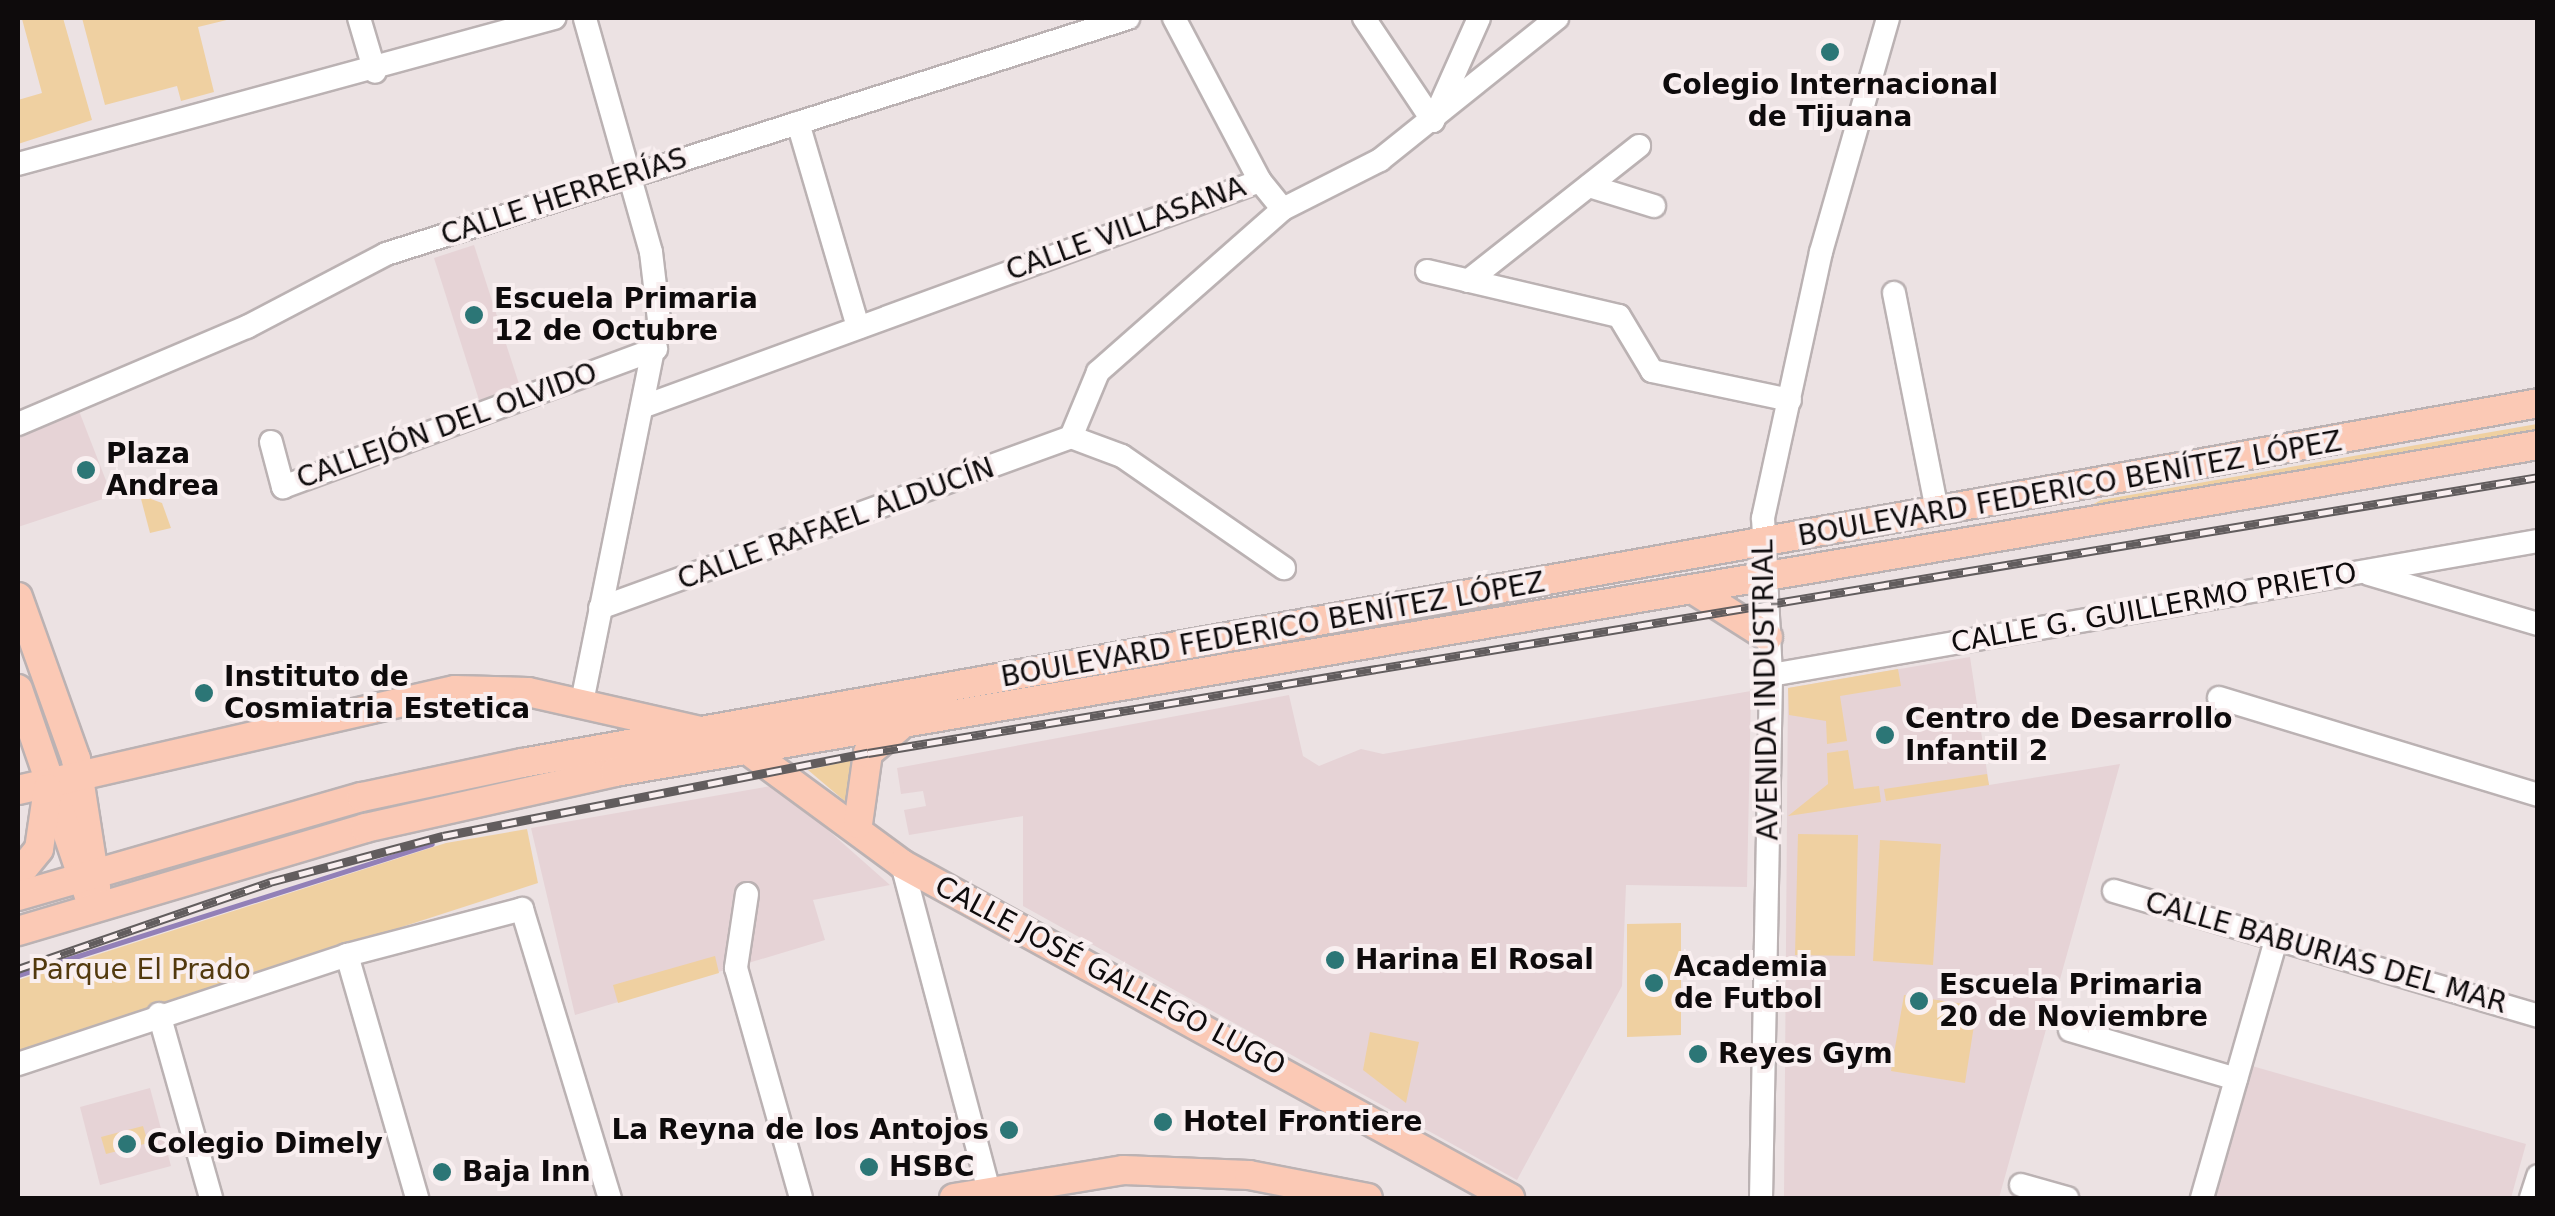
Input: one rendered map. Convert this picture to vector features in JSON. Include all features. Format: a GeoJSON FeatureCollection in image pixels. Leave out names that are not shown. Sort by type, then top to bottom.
{"type":"FeatureCollection","features":[{"type":"Feature","properties":{"kind":"main road","name":"BOULEVARD FEDERICO BENÍTEZ LÓPEZ"},"geometry":{"type":"LineString","coordinates":[[96,886],[362,797],[2538,404]]}},
{"type":"Feature","properties":{"kind":"main road","name":"BOULEVARD FEDERICO BENÍTEZ LÓPEZ"},"geometry":{"type":"LineString","coordinates":[[18,896],[96,886],[492,797],[750,749],[1762,580],[2538,445]]}},
{"type":"Feature","properties":{"kind":"main road"},"geometry":{"type":"LineString","coordinates":[[1696,591],[1726,602],[1768,637]]}},
{"type":"Feature","properties":{"kind":"main road"},"geometry":{"type":"LineString","coordinates":[[18,597],[80,775],[96,886]]}},
{"type":"Feature","properties":{"kind":"main road"},"geometry":{"type":"LineString","coordinates":[[18,689],[48,782],[96,886]]}},
{"type":"Feature","properties":{"kind":"main road","name":"CALLE JOSÉ GALLEGO LUGO"},"geometry":{"type":"LineString","coordinates":[[18,790],[415,695],[487,689],[582,702],[711,735],[750,749],[858,824],[902,864],[1510,1198]]}},
{"type":"Feature","properties":{"kind":"main road"},"geometry":{"type":"LineString","coordinates":[[858,824],[868,753],[911,721]]}},
{"type":"Feature","properties":{"kind":"main road"},"geometry":{"type":"LineString","coordinates":[[18,874],[46,828],[48,782]]}},
{"type":"Feature","properties":{"kind":"main road"},"geometry":{"type":"LineString","coordinates":[[18,931],[50,919],[96,886]]}},
{"type":"Feature","properties":{"kind":"main road"},"geometry":{"type":"LineString","coordinates":[[954,1198],[1174,1171],[1273,1178],[1368,1198]]}},
{"type":"Feature","properties":{"kind":"street"},"geometry":{"type":"LineString","coordinates":[[358,18],[375,72]]}},
{"type":"Feature","properties":{"kind":"street"},"geometry":{"type":"LineString","coordinates":[[18,164],[375,72],[554,18]]}},
{"type":"Feature","properties":{"kind":"street"},"geometry":{"type":"LineString","coordinates":[[582,702],[656,350],[658,285],[631,175],[584,18]]}},
{"type":"Feature","properties":{"kind":"street","name":"CALLE HERRERÍAS"},"geometry":{"type":"LineString","coordinates":[[18,424],[247,327],[386,254],[1128,18]]}},
{"type":"Feature","properties":{"kind":"street"},"geometry":{"type":"LineString","coordinates":[[1174,18],[1260,180]]}},
{"type":"Feature","properties":{"kind":"street"},"geometry":{"type":"LineString","coordinates":[[1364,18],[1433,120]]}},
{"type":"Feature","properties":{"kind":"street"},"geometry":{"type":"LineString","coordinates":[[1433,120],[1479,18]]}},
{"type":"Feature","properties":{"kind":"street","name":"CALLE VILLASANA"},"geometry":{"type":"LineString","coordinates":[[642,407],[1260,180],[1283,209],[1380,160],[1558,18]]}},
{"type":"Feature","properties":{"kind":"street","name":"AVENIDA INDUSTRIAL"},"geometry":{"type":"LineString","coordinates":[[1761,1198],[1771,675],[1761,546],[1790,400],[1888,18]]}},
{"type":"Feature","properties":{"kind":"street"},"geometry":{"type":"LineString","coordinates":[[798,122],[858,327]]}},
{"type":"Feature","properties":{"kind":"street"},"geometry":{"type":"LineString","coordinates":[[1468,281],[1640,146]]}},
{"type":"Feature","properties":{"kind":"street"},"geometry":{"type":"LineString","coordinates":[[1589,186],[1654,206]]}},
{"type":"Feature","properties":{"kind":"street"},"geometry":{"type":"LineString","coordinates":[[1283,209],[1098,372],[1070,437],[1122,456],[1284,568]]}},
{"type":"Feature","properties":{"kind":"street"},"geometry":{"type":"LineString","coordinates":[[1428,270],[1620,316],[1661,376],[1790,400]]}},
{"type":"Feature","properties":{"kind":"street"},"geometry":{"type":"LineString","coordinates":[[1894,293],[1936,511]]}},
{"type":"Feature","properties":{"kind":"street","name":"CALLEJÓN DEL OLVIDO"},"geometry":{"type":"LineString","coordinates":[[271,442],[283,487],[656,350]]}},
{"type":"Feature","properties":{"kind":"street","name":"CALLE RAFAEL ALDUCÍN"},"geometry":{"type":"LineString","coordinates":[[600,608],[1070,437]]}},
{"type":"Feature","properties":{"kind":"street","name":"CALLE G. GUILLERMO PRIETO"},"geometry":{"type":"LineString","coordinates":[[1771,675],[2538,542]]}},
{"type":"Feature","properties":{"kind":"street"},"geometry":{"type":"LineString","coordinates":[[2361,572],[2538,624]]}},
{"type":"Feature","properties":{"kind":"street"},"geometry":{"type":"LineString","coordinates":[[2219,698],[2538,795]]}},
{"type":"Feature","properties":{"kind":"street"},"geometry":{"type":"LineString","coordinates":[[902,864],[989,1194]]}},
{"type":"Feature","properties":{"kind":"street","name":"CALLE BABURIAS DEL MAR"},"geometry":{"type":"LineString","coordinates":[[2114,891],[2536,1011]]}},
{"type":"Feature","properties":{"kind":"street"},"geometry":{"type":"LineString","coordinates":[[747,894],[736,968],[801,1198]]}},
{"type":"Feature","properties":{"kind":"street"},"geometry":{"type":"LineString","coordinates":[[18,1064],[159,1014],[347,955],[526,912],[610,1198]]}},
{"type":"Feature","properties":{"kind":"street"},"geometry":{"type":"LineString","coordinates":[[2202,1198],[2276,938]]}},
{"type":"Feature","properties":{"kind":"street"},"geometry":{"type":"LineString","coordinates":[[347,955],[416,1198]]}},
{"type":"Feature","properties":{"kind":"street"},"geometry":{"type":"LineString","coordinates":[[159,1014],[211,1198]]}},
{"type":"Feature","properties":{"kind":"street"},"geometry":{"type":"LineString","coordinates":[[2070,1030],[2236,1079]]}},
{"type":"Feature","properties":{"kind":"street"},"geometry":{"type":"LineString","coordinates":[[2531,1198],[2538,1176]]}},
{"type":"Feature","properties":{"kind":"street"},"geometry":{"type":"LineString","coordinates":[[2021,1185],[2066,1198]]}},
{"type":"Feature","properties":{"kind":"shaded area","name":"Escuela Primaria 12 de Octubre"},"geometry":{"type":"Polygon","coordinates":[[[474,245],[520,387],[479,400],[434,258],[474,245]]]}},
{"type":"Feature","properties":{"kind":"shaded area","name":"Plaza Andrea"},"geometry":{"type":"Polygon","coordinates":[[[79,411],[112,496],[18,527],[18,437],[79,411]]]}},
{"type":"Feature","properties":{"kind":"shaded area","name":"Escuela Primaria 20 de Noviembre"},"geometry":{"type":"Polygon","coordinates":[[[1970,657],[1989,785],[2120,764],[1999,1198],[1784,1198],[1788,688],[1970,657]]]}},
{"type":"Feature","properties":{"kind":"shaded area"},"geometry":{"type":"Polygon","coordinates":[[[1751,691],[1747,887],[1626,885],[1622,986],[1517,1180],[1023,906],[1023,816],[909,835],[904,810],[926,806],[923,791],[901,794],[897,768],[1289,695],[1303,756],[1319,766],[1361,749],[1383,754],[1751,691]]]}},
{"type":"Feature","properties":{"kind":"shaded area"},"geometry":{"type":"Polygon","coordinates":[[[777,785],[890,885],[813,900],[825,940],[575,1015],[531,828],[777,785]]]}},
{"type":"Feature","properties":{"kind":"shaded area"},"geometry":{"type":"Polygon","coordinates":[[[2252,1066],[2526,1144],[2511,1198],[2214,1198],[2252,1066]]]}},
{"type":"Feature","properties":{"kind":"shaded area","name":"Colegio Dimely"},"geometry":{"type":"Polygon","coordinates":[[[150,1088],[171,1166],[100,1185],[80,1107],[150,1088]]]}},
{"type":"Feature","properties":{"kind":"green space"},"geometry":{"type":"Polygon","coordinates":[[[63,18],[92,120],[18,144],[18,100],[42,93],[22,19],[63,18]]]}},
{"type":"Feature","properties":{"kind":"green space"},"geometry":{"type":"Polygon","coordinates":[[[82,18],[235,18],[198,27],[214,92],[181,101],[177,86],[105,105],[82,18]]]}},
{"type":"Feature","properties":{"kind":"green space"},"geometry":{"type":"Polygon","coordinates":[[[2537,424],[2537,436],[2081,511],[2101,500],[2537,424]]]}},
{"type":"Feature","properties":{"kind":"green space"},"geometry":{"type":"Polygon","coordinates":[[[140,495],[162,503],[171,528],[150,533],[140,495]]]}},
{"type":"Feature","properties":{"kind":"green space"},"geometry":{"type":"Polygon","coordinates":[[[1898,669],[1901,686],[1840,696],[1847,741],[1827,744],[1826,721],[1789,715],[1788,688],[1898,669]]]}},
{"type":"Feature","properties":{"kind":"green space"},"geometry":{"type":"Polygon","coordinates":[[[1848,750],[1854,789],[1879,786],[1881,802],[1788,816],[1828,784],[1827,753],[1848,750]]]}},
{"type":"Feature","properties":{"kind":"green space"},"geometry":{"type":"Polygon","coordinates":[[[862,758],[847,803],[808,770],[862,758]]]}},
{"type":"Feature","properties":{"kind":"green space"},"geometry":{"type":"Polygon","coordinates":[[[1987,774],[1989,785],[1886,801],[1884,789],[1987,774]]]}},
{"type":"Feature","properties":{"kind":"green space","name":"Parque El Prado"},"geometry":{"type":"Polygon","coordinates":[[[527,829],[538,883],[18,1051],[18,980],[446,843],[527,829]]]}},
{"type":"Feature","properties":{"kind":"green space"},"geometry":{"type":"Polygon","coordinates":[[[1798,834],[1858,835],[1855,956],[1795,955],[1798,834]]]}},
{"type":"Feature","properties":{"kind":"green space"},"geometry":{"type":"Polygon","coordinates":[[[1880,840],[1941,844],[1933,965],[1873,961],[1880,840]]]}},
{"type":"Feature","properties":{"kind":"green space"},"geometry":{"type":"Polygon","coordinates":[[[1681,923],[1681,1035],[1627,1037],[1627,924],[1681,923]]]}},
{"type":"Feature","properties":{"kind":"green space"},"geometry":{"type":"Polygon","coordinates":[[[715,956],[719,973],[618,1003],[613,985],[715,956]]]}},
{"type":"Feature","properties":{"kind":"green space"},"geometry":{"type":"Polygon","coordinates":[[[1904,995],[1977,1006],[1965,1083],[1891,1071],[1904,995]]]}},
{"type":"Feature","properties":{"kind":"green space"},"geometry":{"type":"Polygon","coordinates":[[[1370,1032],[1419,1042],[1406,1103],[1363,1070],[1370,1032]]]}},
{"type":"Feature","properties":{"kind":"green space"},"geometry":{"type":"Polygon","coordinates":[[[143,1126],[148,1143],[106,1154],[101,1137],[143,1126]]]}},
{"type":"Feature","properties":{"kind":"waterway"},"geometry":{"type":"LineString","coordinates":[[18,975],[432,844]]}},
{"type":"Feature","properties":{"kind":"railway"},"geometry":{"type":"LineString","coordinates":[[18,969],[270,882],[443,836],[868,753],[2538,477]]}},
{"type":"Feature","properties":{"kind":"place","name":"Colegio Internacional de Tijuana"},"geometry":{"type":"Point","coordinates":[1830,52]}},
{"type":"Feature","properties":{"kind":"place","name":"Escuela Primaria 12 de Octubre"},"geometry":{"type":"Point","coordinates":[474,315]}},
{"type":"Feature","properties":{"kind":"place","name":"Plaza Andrea"},"geometry":{"type":"Point","coordinates":[86,470]}},
{"type":"Feature","properties":{"kind":"place","name":"Instituto de Cosmiatria Estetica"},"geometry":{"type":"Point","coordinates":[204,693]}},
{"type":"Feature","properties":{"kind":"place","name":"Centro de Desarrollo Infantil 2"},"geometry":{"type":"Point","coordinates":[1885,735]}},
{"type":"Feature","properties":{"kind":"place","name":"Harina El Rosal"},"geometry":{"type":"Point","coordinates":[1335,960]}},
{"type":"Feature","properties":{"kind":"place","name":"Academia de Futbol"},"geometry":{"type":"Point","coordinates":[1654,983]}},
{"type":"Feature","properties":{"kind":"place","name":"Escuela Primaria 20 de Noviembre"},"geometry":{"type":"Point","coordinates":[1919,1001]}},
{"type":"Feature","properties":{"kind":"place","name":"Reyes Gym"},"geometry":{"type":"Point","coordinates":[1698,1054]}},
{"type":"Feature","properties":{"kind":"place","name":"Hotel Frontiere"},"geometry":{"type":"Point","coordinates":[1163,1122]}},
{"type":"Feature","properties":{"kind":"place","name":"La Reyna de los Antojos"},"geometry":{"type":"Point","coordinates":[1009,1130]}},
{"type":"Feature","properties":{"kind":"place","name":"Colegio Dimely"},"geometry":{"type":"Point","coordinates":[127,1144]}},
{"type":"Feature","properties":{"kind":"place","name":"HSBC"},"geometry":{"type":"Point","coordinates":[869,1167]}},
{"type":"Feature","properties":{"kind":"place","name":"Baja Inn"},"geometry":{"type":"Point","coordinates":[442,1172]}}]}
